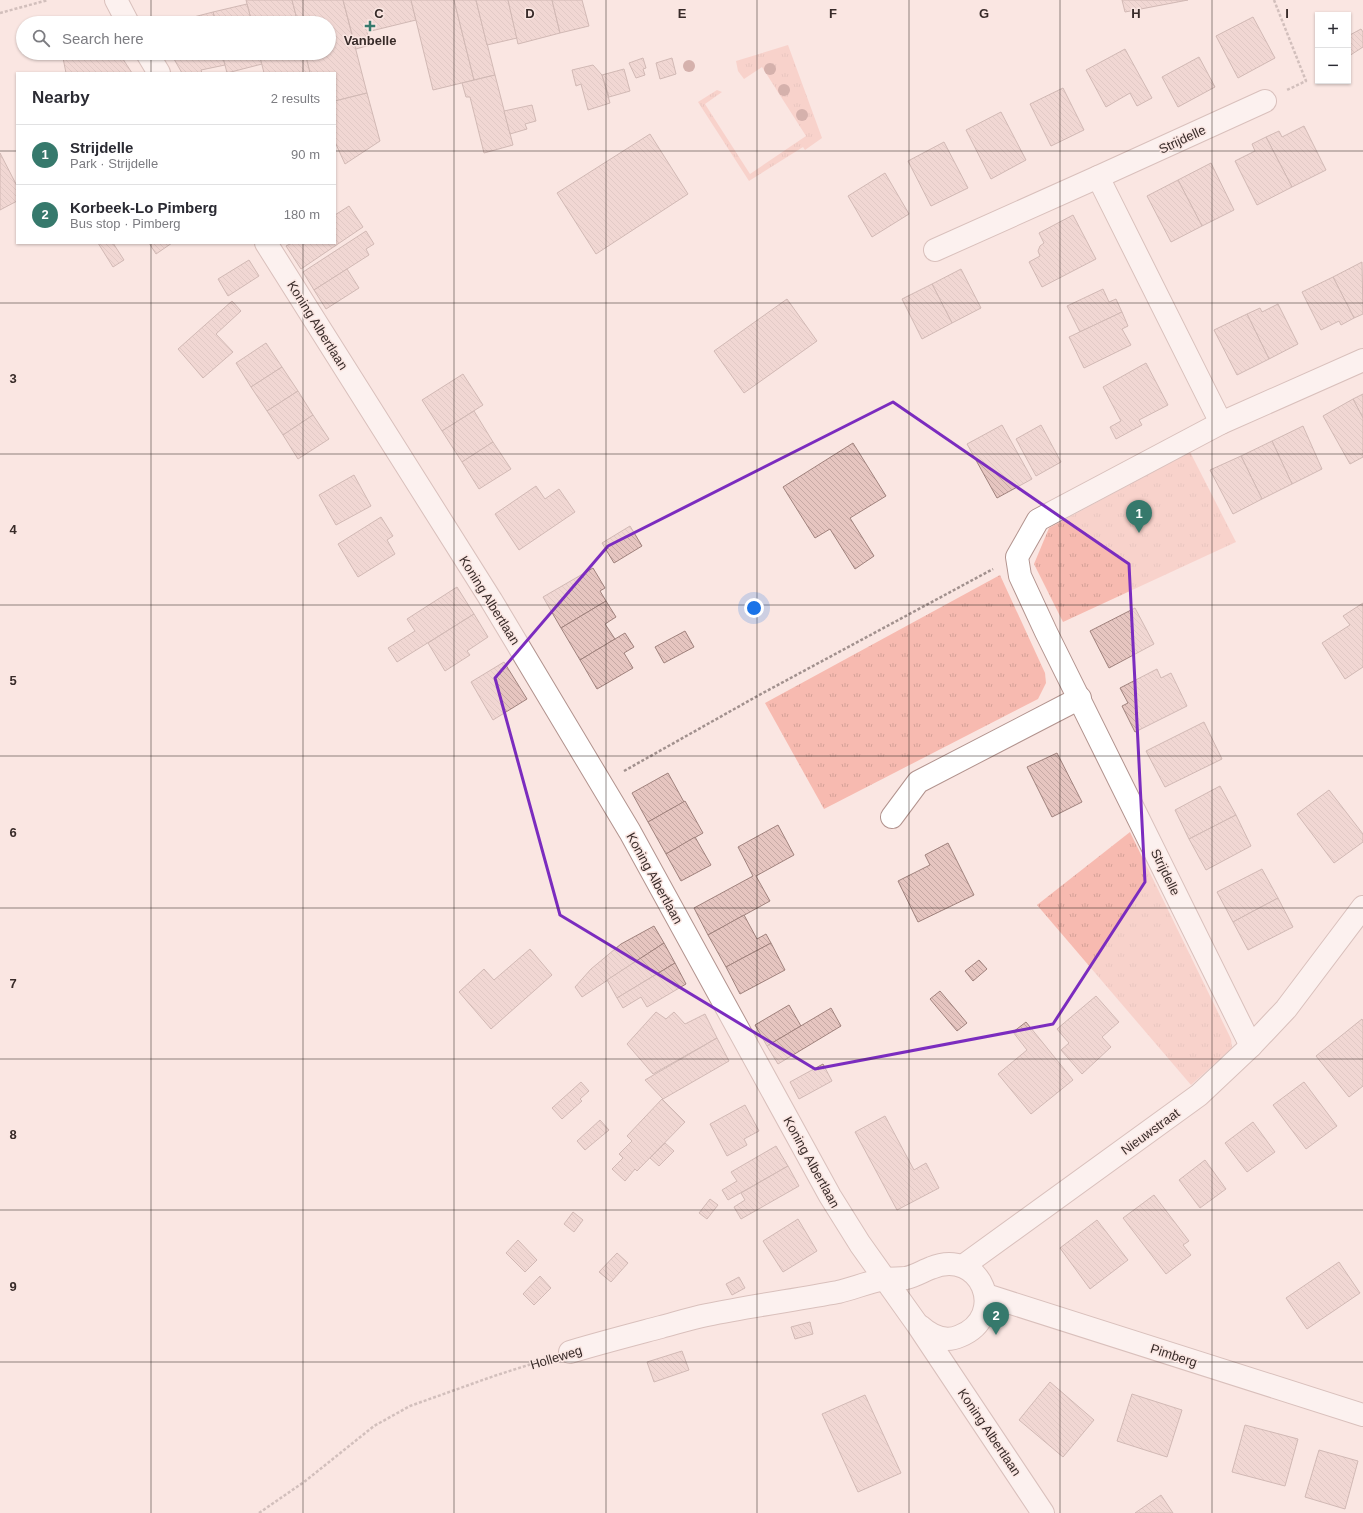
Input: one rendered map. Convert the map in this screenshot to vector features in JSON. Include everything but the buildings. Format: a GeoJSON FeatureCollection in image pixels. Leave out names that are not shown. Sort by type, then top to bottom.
{"type":"FeatureCollection","features":[{"type":"Feature","properties":{"kind":"street"},"geometry":{"type":"LineString","coordinates":[[116,0],[124,16]]}},
{"type":"Feature","properties":{"kind":"street"},"geometry":{"type":"LineString","coordinates":[[152,60],[159,72]]}},
{"type":"Feature","properties":{"kind":"street","name":"Strijdelle"},"geometry":{"type":"LineString","coordinates":[[935,250],[1265,101]]}},
{"type":"Feature","properties":{"kind":"street"},"geometry":{"type":"LineString","coordinates":[[1098,177],[1221,423]]}},
{"type":"Feature","properties":{"kind":"street","name":"Koning Albertlaan"},"geometry":{"type":"LineString","coordinates":[[267,244],[491,600],[630,832],[830,1196],[860,1244],[917,1324],[1043,1513]]}},
{"type":"Feature","properties":{"kind":"street"},"geometry":{"type":"LineString","coordinates":[[1017,557],[1038,520],[1221,423],[1363,360]]}},
{"type":"Feature","properties":{"kind":"street","name":"Strijdelle"},"geometry":{"type":"LineString","coordinates":[[1017,557],[1020,576],[1046,632],[1251,1046]]}},
{"type":"Feature","properties":{"kind":"street"},"geometry":{"type":"LineString","coordinates":[[892,817],[918,782],[1080,698]]}},
{"type":"Feature","properties":{"kind":"street","name":"Nieuwstraat"},"geometry":{"type":"LineString","coordinates":[[963,1266],[1199,1095],[1251,1046],[1286,1009],[1363,907]]}},
{"type":"Feature","properties":{"kind":"street"},"geometry":{"type":"LineString","coordinates":[[886,1279],[906,1278],[941,1264],[963,1266],[972,1271],[979,1279],[986,1295],[985,1311],[980,1322],[970,1332],[955,1339],[941,1339],[929,1334],[917,1324]]}},
{"type":"Feature","properties":{"kind":"street","name":"Holleweg"},"geometry":{"type":"LineString","coordinates":[[570,1352],[706,1315],[840,1291],[886,1279]]}},
{"type":"Feature","properties":{"kind":"street","name":"Pimberg"},"geometry":{"type":"LineString","coordinates":[[986,1295],[1363,1416]]}},
{"type":"Feature","properties":{"kind":"path"},"geometry":{"type":"LineString","coordinates":[[0,13],[48,0]]}},
{"type":"Feature","properties":{"kind":"path"},"geometry":{"type":"LineString","coordinates":[[1265,101],[1306,81],[1274,0]]}},
{"type":"Feature","properties":{"kind":"path"},"geometry":{"type":"LineString","coordinates":[[601,784],[775,687],[1017,557]]}},
{"type":"Feature","properties":{"kind":"path","name":"Holleweg"},"geometry":{"type":"LineString","coordinates":[[258,1513],[304,1482],[374,1426],[410,1406],[494,1376],[570,1352]]}},
{"type":"Feature","properties":{"kind":"highlighted area"},"geometry":{"type":"Polygon","coordinates":[[[893,402],[1129,564],[1145,882],[1053,1024],[815,1069],[560,915],[495,678],[608,546],[893,402]]]}},
{"type":"Feature","properties":{"kind":"green space"},"geometry":{"type":"Polygon","coordinates":[[[788,45],[822,138],[805,150],[803,147],[749,181],[698,102],[717,90],[722,92],[705,104],[750,174],[806,136],[762,67],[744,79],[738,71],[736,61],[788,45]]]}},
{"type":"Feature","properties":{"kind":"green space"},"geometry":{"type":"Polygon","coordinates":[[[1190,452],[1236,542],[1063,622],[1034,564],[1049,528],[1190,452]]]}},
{"type":"Feature","properties":{"kind":"green space"},"geometry":{"type":"Polygon","coordinates":[[[1000,575],[1045,673],[1046,683],[1038,699],[824,809],[765,703],[1000,575]]]}},
{"type":"Feature","properties":{"kind":"green space"},"geometry":{"type":"Polygon","coordinates":[[[1130,832],[1231,1039],[1232,1048],[1191,1085],[1037,905],[1130,832]]]}},
{"type":"Feature","properties":{"kind":"place","name":"Vanbelle"},"geometry":{"type":"Point","coordinates":[370,26]}},
{"type":"Feature","properties":{"kind":"place","name":"Strijdelle"},"geometry":{"type":"Point","coordinates":[1139,533]}},
{"type":"Feature","properties":{"kind":"place","name":"Korbeek-Lo Pimberg"},"geometry":{"type":"Point","coordinates":[996,1335]}}]}
